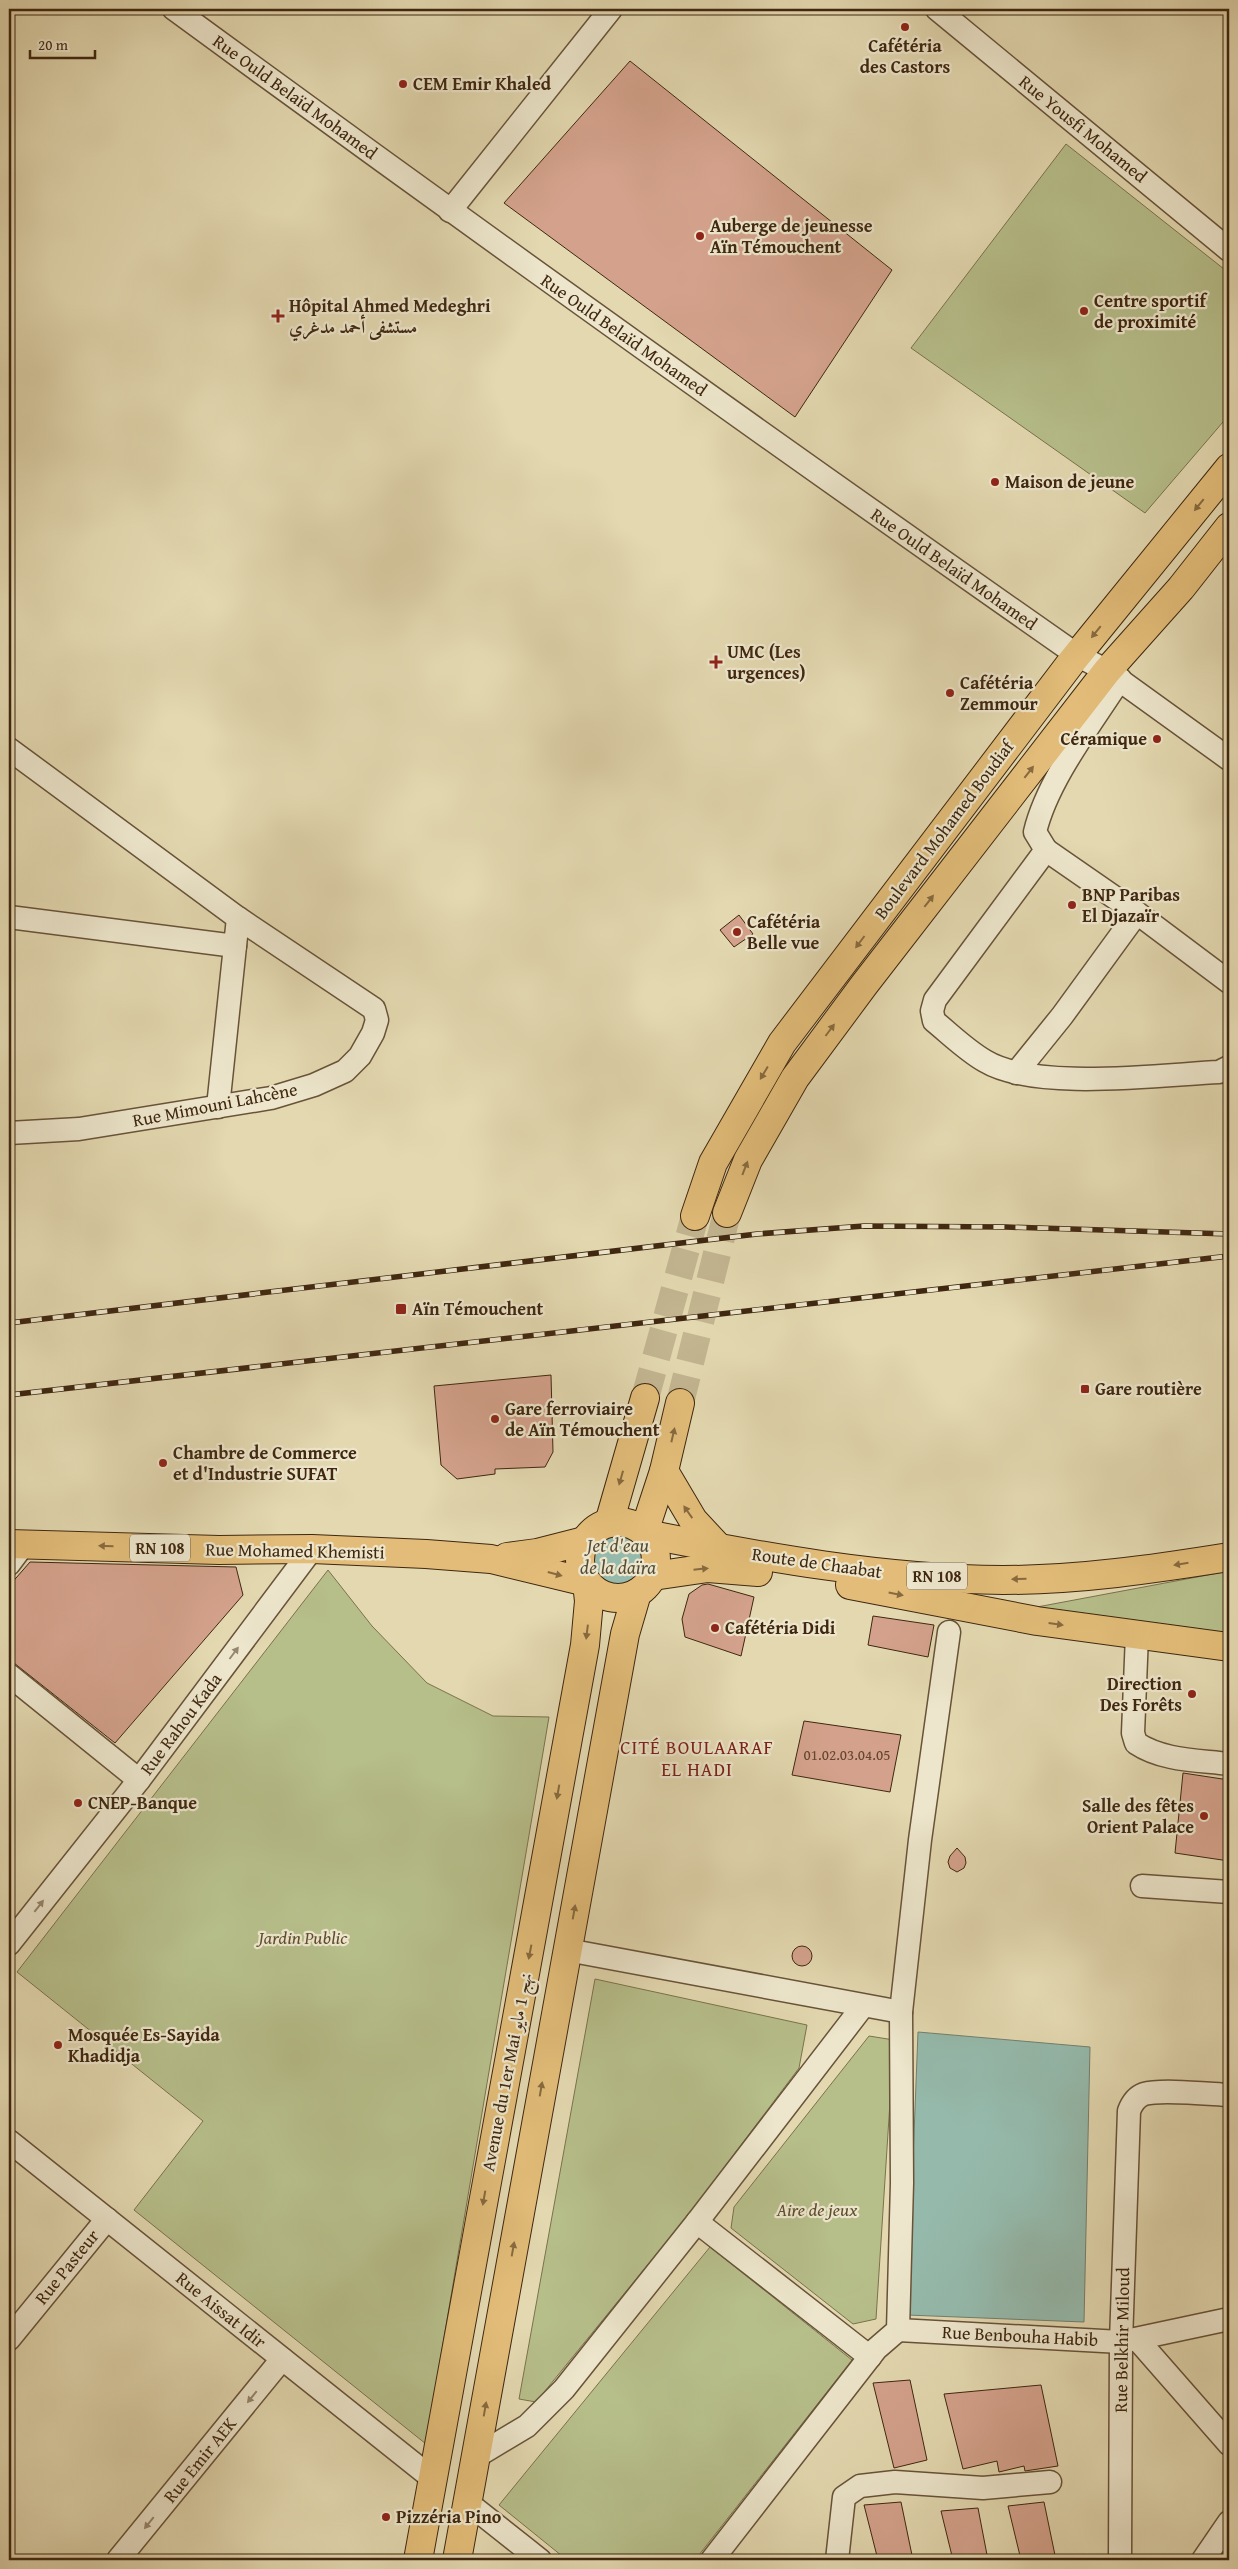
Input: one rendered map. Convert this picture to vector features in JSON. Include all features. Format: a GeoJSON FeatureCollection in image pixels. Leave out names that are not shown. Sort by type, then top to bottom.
{"type":"FeatureCollection","features":[{"type":"Feature","properties":{"kind":"main road","name":"Boulevard Mohamed Boudiaf"},"geometry":{"type":"LineString","coordinates":[[695,1216],[713,1163],[782,1043],[1077,655],[1229,468]]}},
{"type":"Feature","properties":{"kind":"main road","name":"Boulevard Mohamed Boudiaf"},"geometry":{"type":"LineString","coordinates":[[727,1213],[748,1160],[795,1078],[1229,527]]}},
{"type":"Feature","properties":{"kind":"main road"},"geometry":{"type":"LineString","coordinates":[[608,1523],[644,1398]]}},
{"type":"Feature","properties":{"kind":"main road"},"geometry":{"type":"LineString","coordinates":[[645,1533],[664,1471],[680,1403]]}},
{"type":"Feature","properties":{"kind":"main road"},"geometry":{"type":"LineString","coordinates":[[664,1471],[693,1520],[719,1548]]}},
{"type":"Feature","properties":{"kind":"main road"},"geometry":{"type":"LineString","coordinates":[[627,1522],[645,1533],[656,1554],[645,1585],[616,1599],[595,1591],[586,1583],[579,1562],[584,1541],[599,1526],[608,1523],[627,1522]]}},
{"type":"Feature","properties":{"kind":"main road","name":"Route de Chaabat"},"geometry":{"type":"LineString","coordinates":[[645,1533],[719,1548],[870,1572],[1002,1580],[1077,1577],[1157,1568],[1229,1557]]}},
{"type":"Feature","properties":{"kind":"main road","name":"Rue Mohamed Khemisti"},"geometry":{"type":"LineString","coordinates":[[14,1551],[312,1549],[491,1559],[537,1553],[584,1541]]}},
{"type":"Feature","properties":{"kind":"main road","name":"Rue Mohamed Khemisti"},"geometry":{"type":"LineString","coordinates":[[491,1559],[586,1583]]}},
{"type":"Feature","properties":{"kind":"main road","name":"Route de Chaabat"},"geometry":{"type":"LineString","coordinates":[[645,1585],[708,1568],[737,1569],[869,1588],[1037,1621],[1229,1647]]}},
{"type":"Feature","properties":{"kind":"main road","name":"Avenue du 1er Mai نهج 1 مايو"},"geometry":{"type":"LineString","coordinates":[[418,2560],[585,1645],[589,1601],[586,1583]]}},
{"type":"Feature","properties":{"kind":"main road","name":"Avenue du 1er Mai نهج 1 مايو"},"geometry":{"type":"LineString","coordinates":[[458,2560],[625,1634],[645,1585]]}},
{"type":"Feature","properties":{"kind":"main road"},"geometry":{"type":"LineString","coordinates":[[433,2479],[468,2502]]}},
{"type":"Feature","properties":{"kind":"street","name":"Rue Ould Belaïd Mohamed"},"geometry":{"type":"LineString","coordinates":[[174,9],[450,211],[1077,655],[1114,675]]}},
{"type":"Feature","properties":{"kind":"street"},"geometry":{"type":"LineString","coordinates":[[450,211],[611,9]]}},
{"type":"Feature","properties":{"kind":"street","name":"Rue Yousfi Mohamed"},"geometry":{"type":"LineString","coordinates":[[937,9],[1229,250]]}},
{"type":"Feature","properties":{"kind":"street"},"geometry":{"type":"LineString","coordinates":[[1229,759],[1114,675],[1066,763],[1039,818],[1035,832],[1046,850],[1137,913],[1229,982]]}},
{"type":"Feature","properties":{"kind":"street"},"geometry":{"type":"LineString","coordinates":[[9,749],[238,918],[218,1107]]}},
{"type":"Feature","properties":{"kind":"street"},"geometry":{"type":"LineString","coordinates":[[1046,850],[936,1000],[932,1011],[934,1021],[986,1062],[1016,1073],[1058,1079],[1219,1072],[1229,1067]]}},
{"type":"Feature","properties":{"kind":"street"},"geometry":{"type":"LineString","coordinates":[[1016,1073],[1062,1016],[1137,913]]}},
{"type":"Feature","properties":{"kind":"street"},"geometry":{"type":"LineString","coordinates":[[9,917],[235,946]]}},
{"type":"Feature","properties":{"kind":"street","name":"Rue Mimouni Lahcène"},"geometry":{"type":"LineString","coordinates":[[9,1133],[80,1129],[271,1098],[314,1085],[345,1071],[360,1056],[373,1033],[378,1020],[374,1009],[238,918]]}},
{"type":"Feature","properties":{"kind":"street","name":"Rue Rahou Kada"},"geometry":{"type":"LineString","coordinates":[[9,1944],[139,1780],[312,1549]]}},
{"type":"Feature","properties":{"kind":"street"},"geometry":{"type":"LineString","coordinates":[[712,2560],[870,2357],[898,2330],[902,2183],[901,2012],[920,1840],[948,1632]]}},
{"type":"Feature","properties":{"kind":"street"},"geometry":{"type":"LineString","coordinates":[[1138,1635],[1133,1733],[1136,1743],[1148,1751],[1166,1756],[1229,1764]]}},
{"type":"Feature","properties":{"kind":"street"},"geometry":{"type":"LineString","coordinates":[[9,1675],[139,1780]]}},
{"type":"Feature","properties":{"kind":"street"},"geometry":{"type":"LineString","coordinates":[[1142,1886],[1229,1892]]}},
{"type":"Feature","properties":{"kind":"street"},"geometry":{"type":"LineString","coordinates":[[567,1950],[901,2012]]}},
{"type":"Feature","properties":{"kind":"street"},"geometry":{"type":"LineString","coordinates":[[476,2456],[527,2426],[564,2389],[697,2222],[864,2006]]}},
{"type":"Feature","properties":{"kind":"street","name":"Rue Belkhir Miloud"},"geometry":{"type":"LineString","coordinates":[[1120,2560],[1129,2340],[1128,2120],[1132,2102],[1145,2094],[1178,2092],[1229,2095]]}},
{"type":"Feature","properties":{"kind":"street","name":"Rue Aissat Idir"},"geometry":{"type":"LineString","coordinates":[[9,2141],[433,2479]]}},
{"type":"Feature","properties":{"kind":"street","name":"Rue Pasteur"},"geometry":{"type":"LineString","coordinates":[[9,2339],[107,2219]]}},
{"type":"Feature","properties":{"kind":"street"},"geometry":{"type":"LineString","coordinates":[[697,2222],[870,2357]]}},
{"type":"Feature","properties":{"kind":"street","name":"Rue Benbouha Habib"},"geometry":{"type":"LineString","coordinates":[[898,2330],[1129,2340],[1229,2319]]}},
{"type":"Feature","properties":{"kind":"street"},"geometry":{"type":"LineString","coordinates":[[1129,2340],[1229,2444]]}},
{"type":"Feature","properties":{"kind":"street","name":"Rue Emir AEK"},"geometry":{"type":"LineString","coordinates":[[118,2560],[282,2359]]}},
{"type":"Feature","properties":{"kind":"street"},"geometry":{"type":"LineString","coordinates":[[837,2560],[844,2497],[860,2486],[895,2482],[983,2488],[1050,2482]]}},
{"type":"Feature","properties":{"kind":"street"},"geometry":{"type":"LineString","coordinates":[[468,2502],[540,2560]]}},
{"type":"Feature","properties":{"kind":"street"},"geometry":{"type":"LineString","coordinates":[[1203,2560],[1229,2522]]}},
{"type":"Feature","properties":{"kind":"green space","name":"Centre sportif de proximité"},"geometry":{"type":"Polygon","coordinates":[[[1066,144],[1229,273],[1229,415],[1145,513],[911,348],[1066,144]]]}},
{"type":"Feature","properties":{"kind":"green space","name":"Jardin Public"},"geometry":{"type":"Polygon","coordinates":[[[328,1570],[372,1626],[427,1683],[493,1716],[549,1717],[426,2444],[134,2210],[203,2121],[17,1972],[328,1570]]]}},
{"type":"Feature","properties":{"kind":"green space"},"geometry":{"type":"Polygon","coordinates":[[[1229,1571],[1229,1633],[1037,1607],[1229,1571]]]}},
{"type":"Feature","properties":{"kind":"green space"},"geometry":{"type":"Polygon","coordinates":[[[595,1979],[807,2025],[799,2068],[689,2214],[536,2402],[519,2399],[595,1979]]]}},
{"type":"Feature","properties":{"kind":"green space","name":"Aire de jeux"},"geometry":{"type":"Polygon","coordinates":[[[869,2036],[894,2040],[876,2319],[853,2324],[731,2228],[734,2207],[869,2036]]]}},
{"type":"Feature","properties":{"kind":"green space"},"geometry":{"type":"Polygon","coordinates":[[[710,2247],[852,2360],[695,2560],[567,2560],[499,2505],[710,2247]]]}},
{"type":"Feature","properties":{"kind":"water","name":"Jet d'eau de la daïra"},"geometry":{"type":"Polygon","coordinates":[[[618,1527],[634,1532],[642,1540],[647,1556],[642,1572],[634,1580],[618,1585],[602,1580],[594,1572],[589,1556],[594,1540],[602,1532],[618,1527]]]}},
{"type":"Feature","properties":{"kind":"water"},"geometry":{"type":"Polygon","coordinates":[[[918,2032],[1090,2047],[1084,2322],[907,2315],[918,2032]]]}},
{"type":"Feature","properties":{"kind":"building","name":"Auberge de jeunesse Aïn Témouchent"},"geometry":{"type":"Polygon","coordinates":[[[630,61],[892,270],[795,417],[504,203],[630,61]]]}},
{"type":"Feature","properties":{"kind":"building","name":"Cafétéria Belle vue"},"geometry":{"type":"Polygon","coordinates":[[[739,915],[753,934],[734,947],[720,930],[739,915]]]}},
{"type":"Feature","properties":{"kind":"building","name":"Gare ferroviaire de Aïn Témouchent"},"geometry":{"type":"Polygon","coordinates":[[[551,1375],[553,1452],[545,1467],[495,1469],[495,1474],[457,1479],[441,1465],[434,1386],[551,1375]]]}},
{"type":"Feature","properties":{"kind":"building"},"geometry":{"type":"Polygon","coordinates":[[[30,1562],[236,1567],[243,1595],[115,1743],[9,1659],[9,1586],[30,1562]]]}},
{"type":"Feature","properties":{"kind":"building","name":"Cafétéria Didi"},"geometry":{"type":"Polygon","coordinates":[[[708,1584],[754,1597],[741,1656],[685,1637],[682,1619],[689,1594],[702,1585],[708,1584]]]}},
{"type":"Feature","properties":{"kind":"building"},"geometry":{"type":"Polygon","coordinates":[[[873,1616],[934,1625],[928,1657],[868,1645],[873,1616]]]}},
{"type":"Feature","properties":{"kind":"building"},"geometry":{"type":"Polygon","coordinates":[[[804,1721],[901,1735],[890,1792],[792,1775],[804,1721]]]}},
{"type":"Feature","properties":{"kind":"building","name":"Salle des fêtes Orient Palace"},"geometry":{"type":"Polygon","coordinates":[[[1183,1773],[1229,1780],[1229,1861],[1175,1853],[1183,1773]]]}},
{"type":"Feature","properties":{"kind":"building"},"geometry":{"type":"Polygon","coordinates":[[[957,1848],[965,1857],[966,1863],[964,1868],[957,1872],[950,1868],[948,1862],[950,1856],[957,1848]]]}},
{"type":"Feature","properties":{"kind":"building"},"geometry":{"type":"Polygon","coordinates":[[[802,1946],[809,1949],[812,1956],[809,1963],[802,1966],[795,1963],[792,1956],[795,1949],[802,1946]]]}},
{"type":"Feature","properties":{"kind":"building"},"geometry":{"type":"Polygon","coordinates":[[[910,2380],[927,2460],[894,2468],[873,2383],[910,2380]]]}},
{"type":"Feature","properties":{"kind":"building"},"geometry":{"type":"Polygon","coordinates":[[[1041,2385],[1058,2466],[1025,2471],[1024,2466],[999,2472],[997,2461],[963,2469],[944,2394],[1041,2385]]]}},
{"type":"Feature","properties":{"kind":"building"},"geometry":{"type":"Polygon","coordinates":[[[901,2502],[913,2560],[878,2560],[864,2505],[901,2502]]]}},
{"type":"Feature","properties":{"kind":"building"},"geometry":{"type":"Polygon","coordinates":[[[1044,2502],[1056,2560],[1021,2560],[1008,2506],[1044,2502]]]}},
{"type":"Feature","properties":{"kind":"building"},"geometry":{"type":"Polygon","coordinates":[[[978,2508],[988,2560],[953,2560],[941,2511],[978,2508]]]}},
{"type":"Feature","properties":{"kind":"tunnel"},"geometry":{"type":"LineString","coordinates":[[680,1403],[727,1213]]}},
{"type":"Feature","properties":{"kind":"tunnel"},"geometry":{"type":"LineString","coordinates":[[645,1398],[695,1216]]}},
{"type":"Feature","properties":{"kind":"railway"},"geometry":{"type":"LineString","coordinates":[[9,1323],[757,1234],[864,1226],[1006,1227],[1229,1234]]}},
{"type":"Feature","properties":{"kind":"railway"},"geometry":{"type":"LineString","coordinates":[[9,1395],[1229,1256]]}},
{"type":"Feature","properties":{"kind":"place","name":"Cafétéria des Castors"},"geometry":{"type":"Point","coordinates":[905,27]}},
{"type":"Feature","properties":{"kind":"place","name":"CEM Emir Khaled"},"geometry":{"type":"Point","coordinates":[403,84]}},
{"type":"Feature","properties":{"kind":"place","name":"Auberge de jeunesse Aïn Témouchent"},"geometry":{"type":"Point","coordinates":[700,236]}},
{"type":"Feature","properties":{"kind":"place","name":"Centre sportif de proximité"},"geometry":{"type":"Point","coordinates":[1084,311]}},
{"type":"Feature","properties":{"kind":"place","name":"Hôpital Ahmed Medeghri مستشفى أحمد مدغري"},"geometry":{"type":"Point","coordinates":[278,316]}},
{"type":"Feature","properties":{"kind":"place","name":"Maison de jeune"},"geometry":{"type":"Point","coordinates":[995,482]}},
{"type":"Feature","properties":{"kind":"place","name":"UMC (Les urgences)"},"geometry":{"type":"Point","coordinates":[716,662]}},
{"type":"Feature","properties":{"kind":"place","name":"Cafétéria Zemmour"},"geometry":{"type":"Point","coordinates":[950,693]}},
{"type":"Feature","properties":{"kind":"place","name":"Céramique"},"geometry":{"type":"Point","coordinates":[1157,739]}},
{"type":"Feature","properties":{"kind":"place","name":"BNP Paribas El Djazaïr"},"geometry":{"type":"Point","coordinates":[1072,905]}},
{"type":"Feature","properties":{"kind":"place","name":"Cafétéria Belle vue"},"geometry":{"type":"Point","coordinates":[737,932]}},
{"type":"Feature","properties":{"kind":"place","name":"Aïn Témouchent"},"geometry":{"type":"Point","coordinates":[401,1309]}},
{"type":"Feature","properties":{"kind":"place","name":"Gare routière"},"geometry":{"type":"Point","coordinates":[1085,1389]}},
{"type":"Feature","properties":{"kind":"place","name":"Gare ferroviaire de Aïn Témouchent"},"geometry":{"type":"Point","coordinates":[495,1419]}},
{"type":"Feature","properties":{"kind":"place","name":"Chambre de Commerce et d'Industrie SUFAT"},"geometry":{"type":"Point","coordinates":[163,1463]}},
{"type":"Feature","properties":{"kind":"place","name":"Cafétéria Didi"},"geometry":{"type":"Point","coordinates":[715,1628]}},
{"type":"Feature","properties":{"kind":"place","name":"Direction Des Forêts"},"geometry":{"type":"Point","coordinates":[1192,1694]}},
{"type":"Feature","properties":{"kind":"place","name":"CNEP-Banque"},"geometry":{"type":"Point","coordinates":[78,1803]}},
{"type":"Feature","properties":{"kind":"place","name":"Salle des fêtes Orient Palace"},"geometry":{"type":"Point","coordinates":[1204,1816]}},
{"type":"Feature","properties":{"kind":"place","name":"Mosquée Es-Sayida Khadidja"},"geometry":{"type":"Point","coordinates":[58,2045]}},
{"type":"Feature","properties":{"kind":"place","name":"Pizzéria Pino"},"geometry":{"type":"Point","coordinates":[386,2517]}},
{"type":"Feature","properties":{"kind":"district","name":"CITÉ BOULAARAF EL HADI"},"geometry":{"type":"Point","coordinates":[697,1758]}}]}
